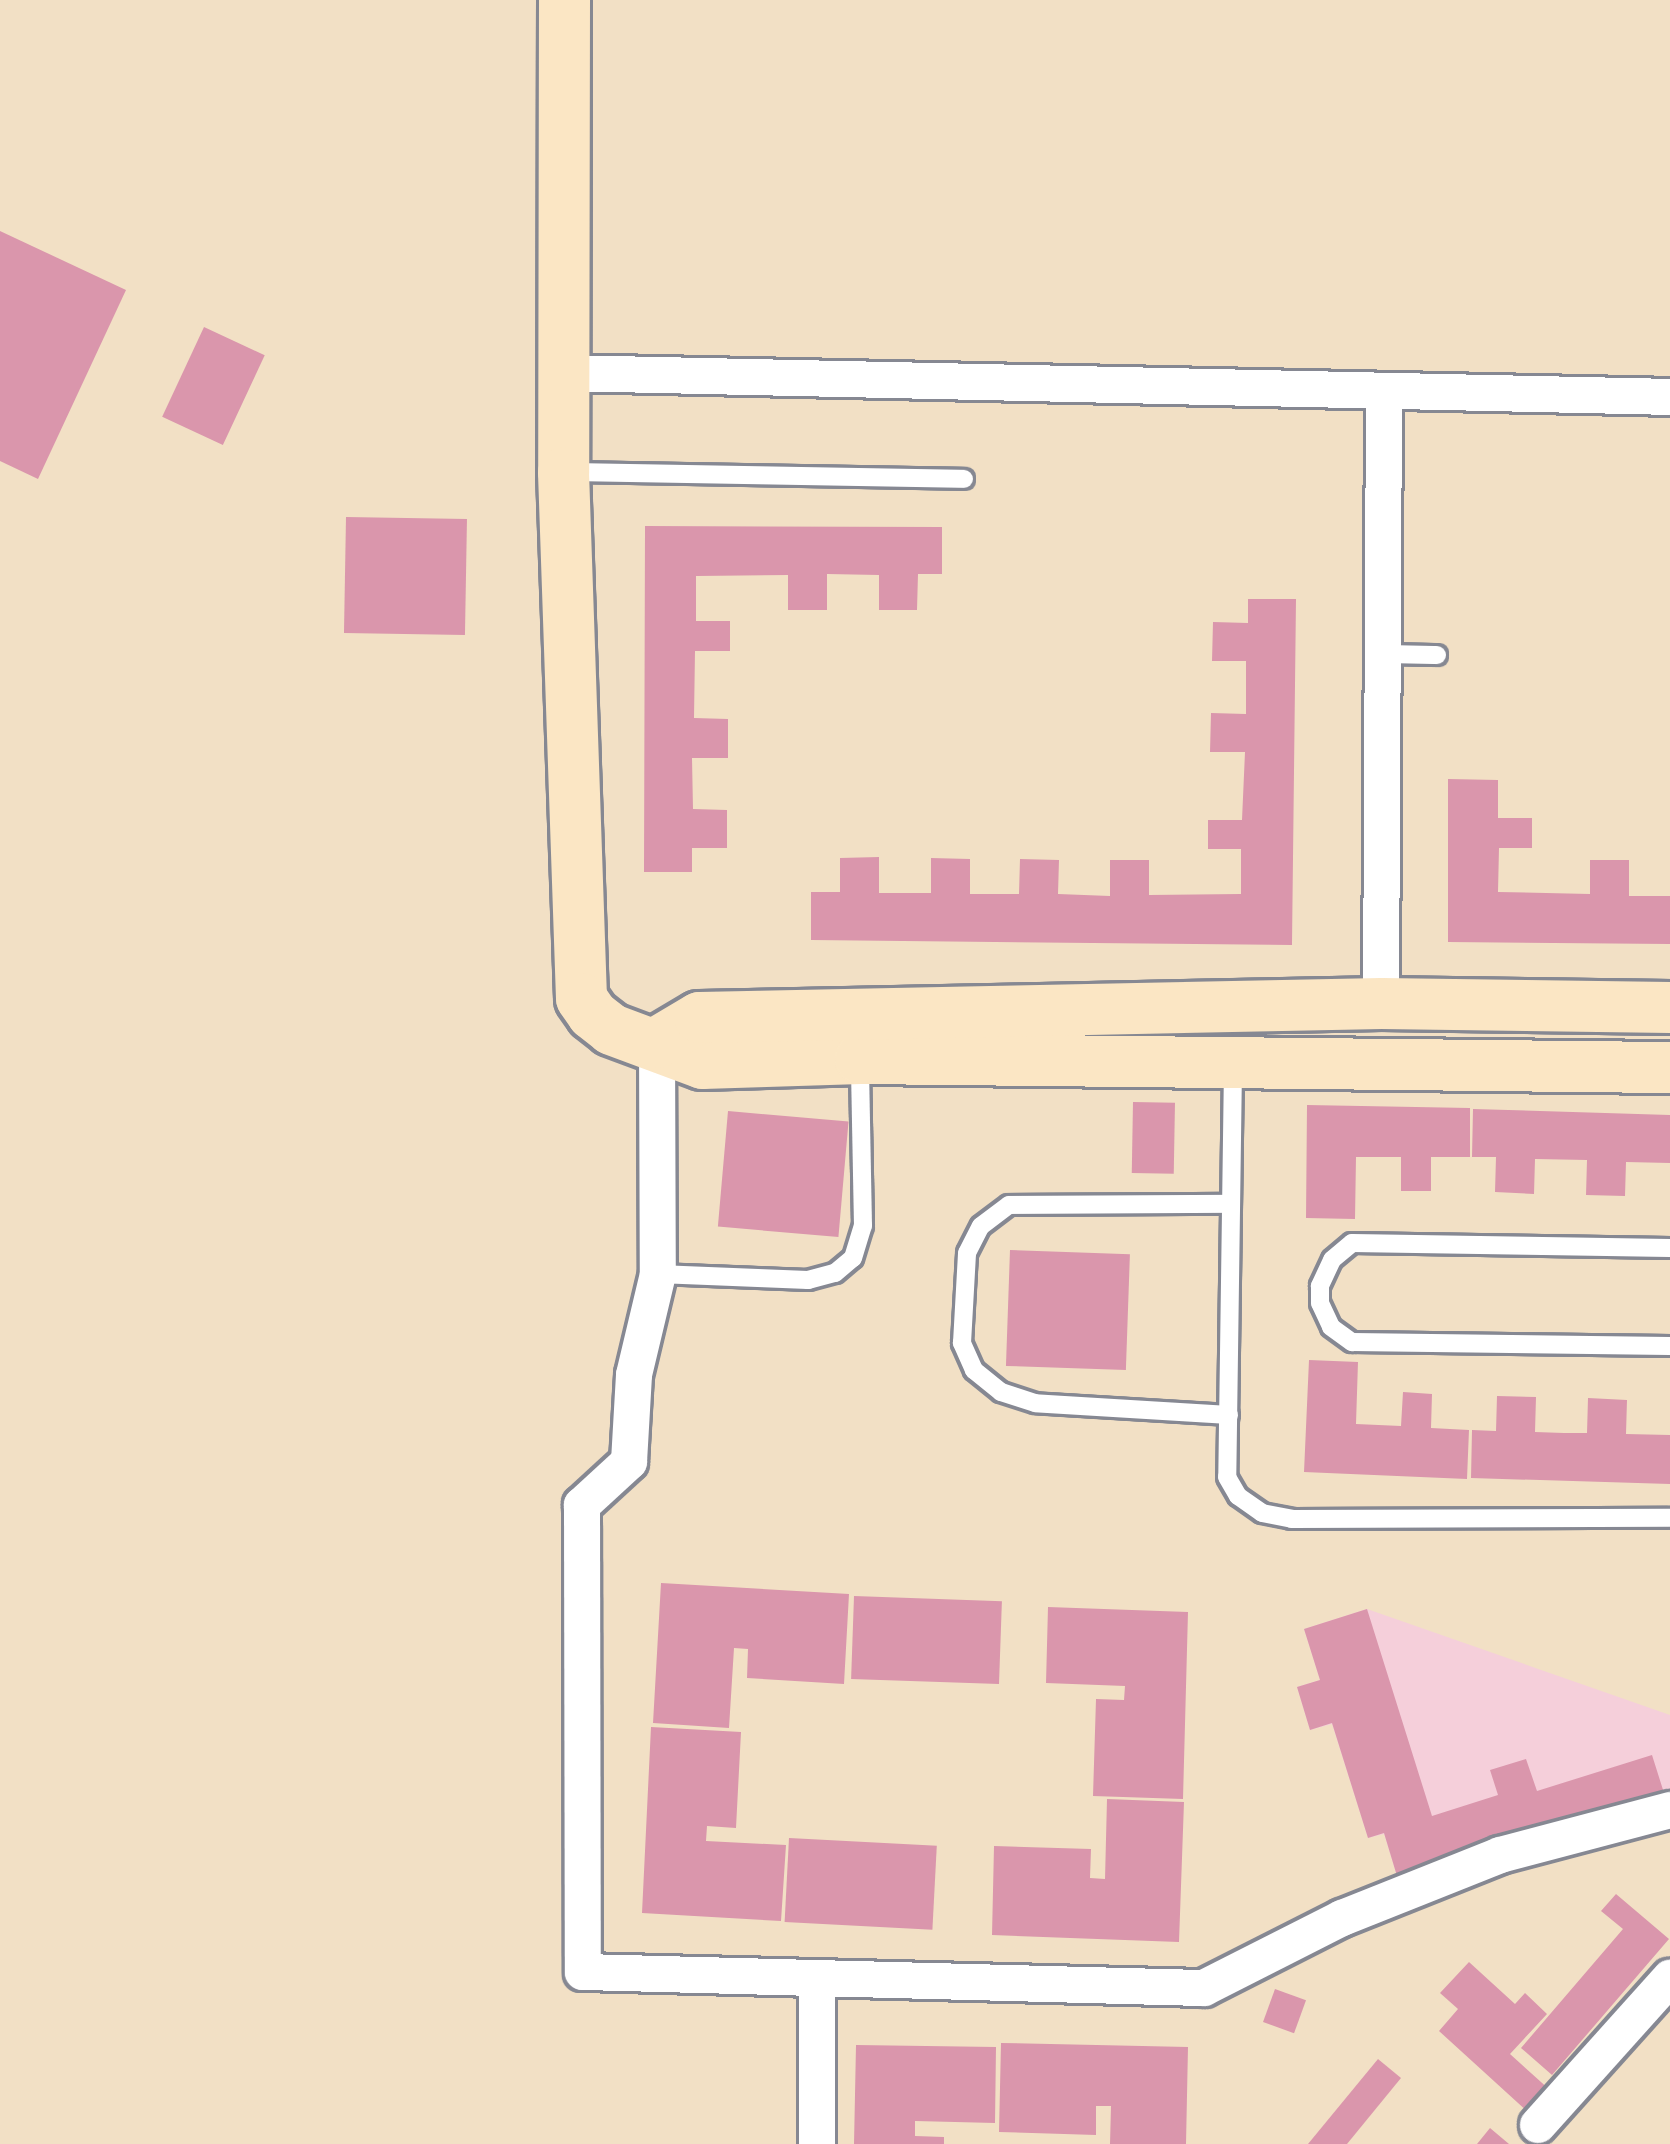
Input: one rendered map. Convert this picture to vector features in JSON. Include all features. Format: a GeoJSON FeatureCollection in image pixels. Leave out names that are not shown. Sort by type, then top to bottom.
{"type":"FeatureCollection","features":[{"type":"Feature","properties":{"kind":"street"},"geometry":{"type":"LineString","coordinates":[[564,0],[563,472],[580,998],[611,1030],[657,1042],[702,1063],[860,1058],[1670,1067]]}},
{"type":"Feature","properties":{"kind":"street"},"geometry":{"type":"LineString","coordinates":[[565,374],[1670,397]]}},
{"type":"Feature","properties":{"kind":"street"},"geometry":{"type":"LineString","coordinates":[[1381,1003],[1384,393]]}},
{"type":"Feature","properties":{"kind":"street"},"geometry":{"type":"LineString","coordinates":[[657,1042],[699,1017],[1381,1003],[1670,1007]]}},
{"type":"Feature","properties":{"kind":"street"},"geometry":{"type":"LineString","coordinates":[[657,1042],[658,1274],[634,1375],[629,1462],[583,1505],[583,1972],[1204,1988],[1342,1918],[1500,1855],[1670,1810]]}},
{"type":"Feature","properties":{"kind":"street"},"geometry":{"type":"LineString","coordinates":[[817,1978],[817,2144]]}},
{"type":"Feature","properties":{"kind":"street"},"geometry":{"type":"LineString","coordinates":[[1538,2125],[1670,1978]]}},
{"type":"Feature","properties":{"kind":"lane"},"geometry":{"type":"LineString","coordinates":[[563,472],[964,479]]}},
{"type":"Feature","properties":{"kind":"lane"},"geometry":{"type":"LineString","coordinates":[[1383,654],[1437,656]]}},
{"type":"Feature","properties":{"kind":"lane"},"geometry":{"type":"LineString","coordinates":[[658,1274],[808,1280],[835,1273],[853,1258],[862,1226],[860,1058]]}},
{"type":"Feature","properties":{"kind":"lane"},"geometry":{"type":"LineString","coordinates":[[1233,1062],[1227,1477],[1238,1496],[1262,1514],[1292,1519],[1670,1518]]}},
{"type":"Feature","properties":{"kind":"lane"},"geometry":{"type":"LineString","coordinates":[[1229,1415],[1035,1402],[1001,1392],[974,1370],[962,1342],[967,1253],[982,1226],[1009,1205],[1231,1204]]}},
{"type":"Feature","properties":{"kind":"lane"},"geometry":{"type":"LineString","coordinates":[[1670,1248],[1352,1244],[1332,1259],[1320,1286],[1320,1303],[1331,1327],[1352,1342],[1670,1346]]}},
{"type":"Feature","properties":{"kind":"shaded area"},"geometry":{"type":"Polygon","coordinates":[[[1367,1609],[1670,1715],[1670,1791],[1397,1876],[1384,1834],[1368,1838],[1332,1724],[1310,1730],[1297,1687],[1320,1680],[1304,1629],[1367,1609]]]}},
{"type":"Feature","properties":{"kind":"building"},"geometry":{"type":"Polygon","coordinates":[[[0,231],[126,290],[38,479],[0,461],[0,231]]]}},
{"type":"Feature","properties":{"kind":"building"},"geometry":{"type":"Polygon","coordinates":[[[204,327],[265,355],[223,445],[162,417],[204,327]]]}},
{"type":"Feature","properties":{"kind":"building"},"geometry":{"type":"Polygon","coordinates":[[[346,517],[467,519],[465,635],[344,633],[346,517]]]}},
{"type":"Feature","properties":{"kind":"building"},"geometry":{"type":"Polygon","coordinates":[[[645,526],[942,527],[942,574],[918,574],[917,610],[879,610],[879,575],[827,574],[827,610],[788,610],[788,575],[696,576],[696,621],[730,621],[730,651],[695,651],[694,718],[728,719],[728,758],[692,758],[693,809],[727,810],[727,848],[692,848],[692,872],[644,872],[645,526]]]}},
{"type":"Feature","properties":{"kind":"building"},"geometry":{"type":"Polygon","coordinates":[[[1248,599],[1296,599],[1292,945],[811,940],[811,892],[840,892],[840,858],[879,857],[879,893],[931,893],[931,858],[970,859],[970,894],[1019,894],[1020,859],[1059,860],[1058,894],[1110,896],[1110,860],[1149,860],[1149,895],[1241,894],[1241,849],[1208,849],[1208,820],[1242,820],[1245,752],[1210,752],[1211,713],[1246,714],[1246,661],[1212,661],[1213,622],[1248,623],[1248,599]]]}},
{"type":"Feature","properties":{"kind":"building"},"geometry":{"type":"Polygon","coordinates":[[[1448,779],[1498,780],[1498,818],[1532,818],[1532,848],[1499,848],[1498,892],[1590,894],[1590,860],[1629,860],[1629,896],[1670,896],[1670,944],[1448,942],[1448,779]]]}},
{"type":"Feature","properties":{"kind":"building"},"geometry":{"type":"Polygon","coordinates":[[[1133,1102],[1175,1103],[1174,1174],[1132,1173],[1133,1102]]]}},
{"type":"Feature","properties":{"kind":"building"},"geometry":{"type":"Polygon","coordinates":[[[1307,1105],[1470,1108],[1470,1157],[1431,1157],[1431,1191],[1401,1191],[1401,1157],[1356,1157],[1355,1219],[1306,1218],[1307,1105]]]}},
{"type":"Feature","properties":{"kind":"building"},"geometry":{"type":"Polygon","coordinates":[[[1473,1109],[1670,1115],[1670,1163],[1626,1162],[1625,1196],[1586,1195],[1587,1160],[1535,1159],[1534,1194],[1495,1192],[1496,1157],[1472,1157],[1473,1109]]]}},
{"type":"Feature","properties":{"kind":"building"},"geometry":{"type":"Polygon","coordinates":[[[728,1111],[849,1122],[838,1237],[718,1227],[728,1111]]]}},
{"type":"Feature","properties":{"kind":"building"},"geometry":{"type":"Polygon","coordinates":[[[1010,1250],[1130,1254],[1126,1370],[1006,1366],[1010,1250]]]}},
{"type":"Feature","properties":{"kind":"building"},"geometry":{"type":"Polygon","coordinates":[[[1309,1360],[1358,1362],[1356,1424],[1401,1426],[1403,1392],[1432,1394],[1431,1428],[1469,1430],[1467,1479],[1304,1472],[1309,1360]]]}},
{"type":"Feature","properties":{"kind":"building"},"geometry":{"type":"Polygon","coordinates":[[[1497,1396],[1536,1397],[1535,1432],[1564,1433],[1587,1433],[1588,1398],[1627,1400],[1626,1434],[1670,1435],[1670,1484],[1471,1478],[1472,1430],[1496,1431],[1497,1396]]]}},
{"type":"Feature","properties":{"kind":"building"},"geometry":{"type":"Polygon","coordinates":[[[661,1583],[849,1594],[844,1684],[747,1678],[748,1649],[734,1648],[729,1728],[653,1723],[661,1583]]]}},
{"type":"Feature","properties":{"kind":"building"},"geometry":{"type":"Polygon","coordinates":[[[854,1596],[1002,1601],[999,1684],[851,1679],[854,1596]]]}},
{"type":"Feature","properties":{"kind":"building"},"geometry":{"type":"Polygon","coordinates":[[[1048,1607],[1188,1612],[1183,1799],[1093,1796],[1096,1699],[1124,1700],[1125,1686],[1046,1683],[1048,1607]]]}},
{"type":"Feature","properties":{"kind":"building"},"geometry":{"type":"Polygon","coordinates":[[[1367,1609],[1432,1816],[1498,1795],[1490,1770],[1526,1759],[1537,1791],[1652,1755],[1664,1793],[1397,1876],[1384,1833],[1368,1838],[1332,1723],[1310,1730],[1297,1687],[1320,1680],[1304,1629],[1367,1609]]]}},
{"type":"Feature","properties":{"kind":"building"},"geometry":{"type":"Polygon","coordinates":[[[651,1727],[741,1732],[736,1828],[707,1826],[706,1841],[786,1845],[781,1921],[642,1913],[651,1727]]]}},
{"type":"Feature","properties":{"kind":"building"},"geometry":{"type":"Polygon","coordinates":[[[1107,1799],[1184,1802],[1179,1942],[992,1935],[994,1846],[1091,1849],[1090,1878],[1105,1879],[1107,1799]]]}},
{"type":"Feature","properties":{"kind":"building"},"geometry":{"type":"Polygon","coordinates":[[[789,1838],[937,1846],[932,1930],[785,1922],[789,1838]]]}},
{"type":"Feature","properties":{"kind":"building"},"geometry":{"type":"Polygon","coordinates":[[[1616,1894],[1669,1939],[1552,2075],[1521,2048],[1623,1929],[1601,1911],[1616,1894]]]}},
{"type":"Feature","properties":{"kind":"building"},"geometry":{"type":"Polygon","coordinates":[[[1469,1962],[1515,2004],[1525,1993],[1547,2014],[1510,2054],[1551,2091],[1530,2114],[1439,2031],[1458,2009],[1440,1993],[1469,1962]]]}},
{"type":"Feature","properties":{"kind":"building"},"geometry":{"type":"Polygon","coordinates":[[[1275,1989],[1306,2000],[1294,2033],[1263,2022],[1275,1989]]]}},
{"type":"Feature","properties":{"kind":"building"},"geometry":{"type":"Polygon","coordinates":[[[1001,2043],[1188,2047],[1186,2144],[1110,2144],[1111,2106],[1096,2106],[1096,2135],[999,2132],[1001,2043]]]}},
{"type":"Feature","properties":{"kind":"building"},"geometry":{"type":"Polygon","coordinates":[[[856,2045],[996,2047],[995,2123],[915,2121],[915,2136],[944,2137],[944,2144],[854,2144],[856,2045]]]}},
{"type":"Feature","properties":{"kind":"building"},"geometry":{"type":"Polygon","coordinates":[[[1378,2059],[1401,2078],[1347,2144],[1308,2144],[1378,2059]]]}},
{"type":"Feature","properties":{"kind":"building"},"geometry":{"type":"Polygon","coordinates":[[[1490,2128],[1509,2144],[1477,2144],[1490,2128]]]}}]}
